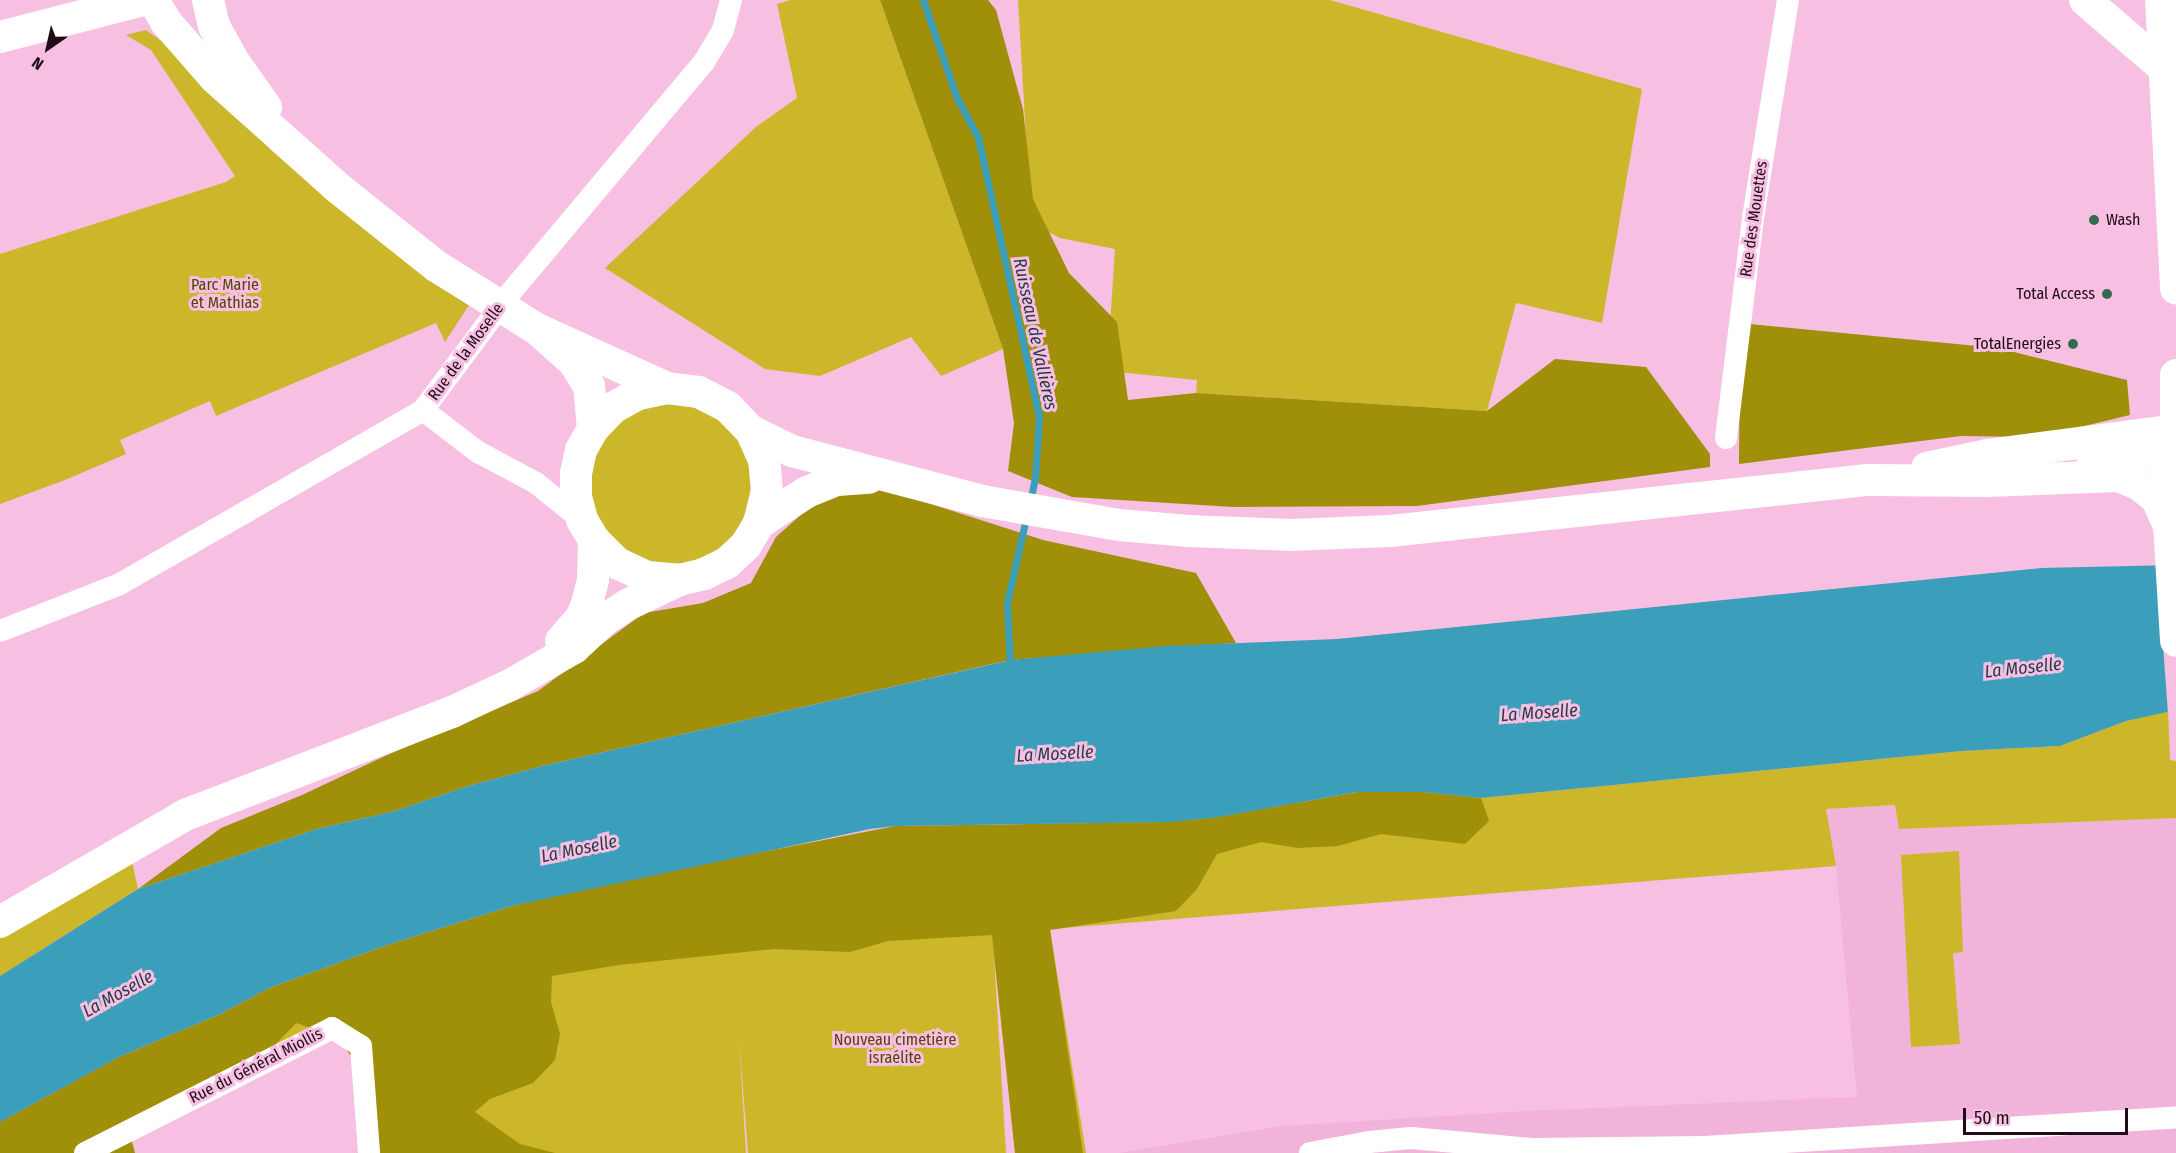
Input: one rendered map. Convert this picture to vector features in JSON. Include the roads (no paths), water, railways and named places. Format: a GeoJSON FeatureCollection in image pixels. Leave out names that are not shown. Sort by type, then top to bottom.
{"type":"FeatureCollection","features":[{"type":"Feature","properties":{"kind":"main road"},"geometry":{"type":"LineString","coordinates":[[0,37],[143,0]]}},
{"type":"Feature","properties":{"kind":"main road"},"geometry":{"type":"LineString","coordinates":[[0,922],[185,815],[452,712],[529,675],[574,648],[612,615],[679,580],[704,574],[727,562],[746,545],[759,524],[767,492],[764,460],[751,431],[728,407],[699,392],[667,388],[537,329],[436,266],[382,225],[215,78],[166,22],[153,0]]}},
{"type":"Feature","properties":{"kind":"main road"},"geometry":{"type":"LineString","coordinates":[[208,0],[214,26],[232,59],[296,149]]}},
{"type":"Feature","properties":{"kind":"main road"},"geometry":{"type":"LineString","coordinates":[[2085,0],[2164,68]]}},
{"type":"Feature","properties":{"kind":"main road"},"geometry":{"type":"LineString","coordinates":[[2176,2],[2162,0],[2176,289]]}},
{"type":"Feature","properties":{"kind":"main road"},"geometry":{"type":"LineString","coordinates":[[537,329],[574,362],[589,386],[593,429]]}},
{"type":"Feature","properties":{"kind":"main road"},"geometry":{"type":"LineString","coordinates":[[2176,375],[2174,440],[2166,476],[2176,641]]}},
{"type":"Feature","properties":{"kind":"main road"},"geometry":{"type":"LineString","coordinates":[[529,675],[581,618],[593,580],[588,530],[576,497],[576,473],[581,450],[593,429],[613,408],[638,394],[667,388]]}},
{"type":"Feature","properties":{"kind":"main road"},"geometry":{"type":"LineString","coordinates":[[751,431],[792,451],[982,501],[1119,525],[1190,531],[1291,535],[1390,531],[1870,480],[1987,455],[2174,440]]}},
{"type":"Feature","properties":{"kind":"main road"},"geometry":{"type":"LineString","coordinates":[[1987,481],[2174,440]]}},
{"type":"Feature","properties":{"kind":"main road"},"geometry":{"type":"LineString","coordinates":[[1870,480],[1987,481],[2118,476],[2139,484],[2157,499],[2168,524]]}},
{"type":"Feature","properties":{"kind":"main road"},"geometry":{"type":"LineString","coordinates":[[759,524],[807,492],[837,480],[891,477]]}},
{"type":"Feature","properties":{"kind":"main road"},"geometry":{"type":"LineString","coordinates":[[588,530],[617,563],[647,577],[679,580]]}},
{"type":"Feature","properties":{"kind":"street","name":"Rue de la Moselle"},"geometry":{"type":"LineString","coordinates":[[0,631],[118,585],[423,410],[511,292],[704,63],[723,30],[731,0]]}},
{"type":"Feature","properties":{"kind":"street","name":"Rue des Mouettes"},"geometry":{"type":"LineString","coordinates":[[1726,438],[1753,218],[1788,0]]}},
{"type":"Feature","properties":{"kind":"street"},"geometry":{"type":"LineString","coordinates":[[423,410],[478,452],[536,483],[588,530]]}},
{"type":"Feature","properties":{"kind":"street","name":"Rue du Général Miollis"},"geometry":{"type":"LineString","coordinates":[[85,1153],[332,1028],[361,1046],[369,1153]]}},
{"type":"Feature","properties":{"kind":"street"},"geometry":{"type":"LineString","coordinates":[[1310,1153],[1369,1142],[1411,1138],[1533,1149],[1705,1147],[2176,1116]]}},
{"type":"Feature","properties":{"kind":"water","name":"La Moselle"},"geometry":{"type":"Polygon","coordinates":[[[2176,565],[2176,710],[2126,721],[2060,746],[1962,751],[1481,798],[1423,792],[1357,792],[1219,817],[1172,822],[895,826],[870,829],[512,906],[387,945],[269,988],[220,1014],[119,1057],[0,1122],[0,976],[138,889],[317,829],[395,811],[468,786],[542,766],[1011,660],[1166,646],[1337,639],[2041,568],[2176,565]]]}},
{"type":"Feature","properties":{"kind":"waterway","name":"Ruisseau de Vallières"},"geometry":{"type":"LineString","coordinates":[[923,0],[957,98],[978,137],[1039,416],[1035,478],[1030,501]]}},
{"type":"Feature","properties":{"kind":"waterway","name":"Ruisseau de Vallières"},"geometry":{"type":"LineString","coordinates":[[1010,667],[1007,603],[1026,518]]}},
{"type":"Feature","properties":{"kind":"place","name":"Wash"},"geometry":{"type":"Point","coordinates":[2094,220]}},
{"type":"Feature","properties":{"kind":"place","name":"Total Access"},"geometry":{"type":"Point","coordinates":[2107,294]}},
{"type":"Feature","properties":{"kind":"place","name":"TotalEnergies"},"geometry":{"type":"Point","coordinates":[2073,344]}},
{"type":"Feature","properties":{"kind":"park label","name":"Parc Marie et Mathias"},"geometry":{"type":"Point","coordinates":[225,294]}},
{"type":"Feature","properties":{"kind":"park label","name":"Nouveau cimetière israélite"},"geometry":{"type":"Point","coordinates":[895,1049]}}]}
